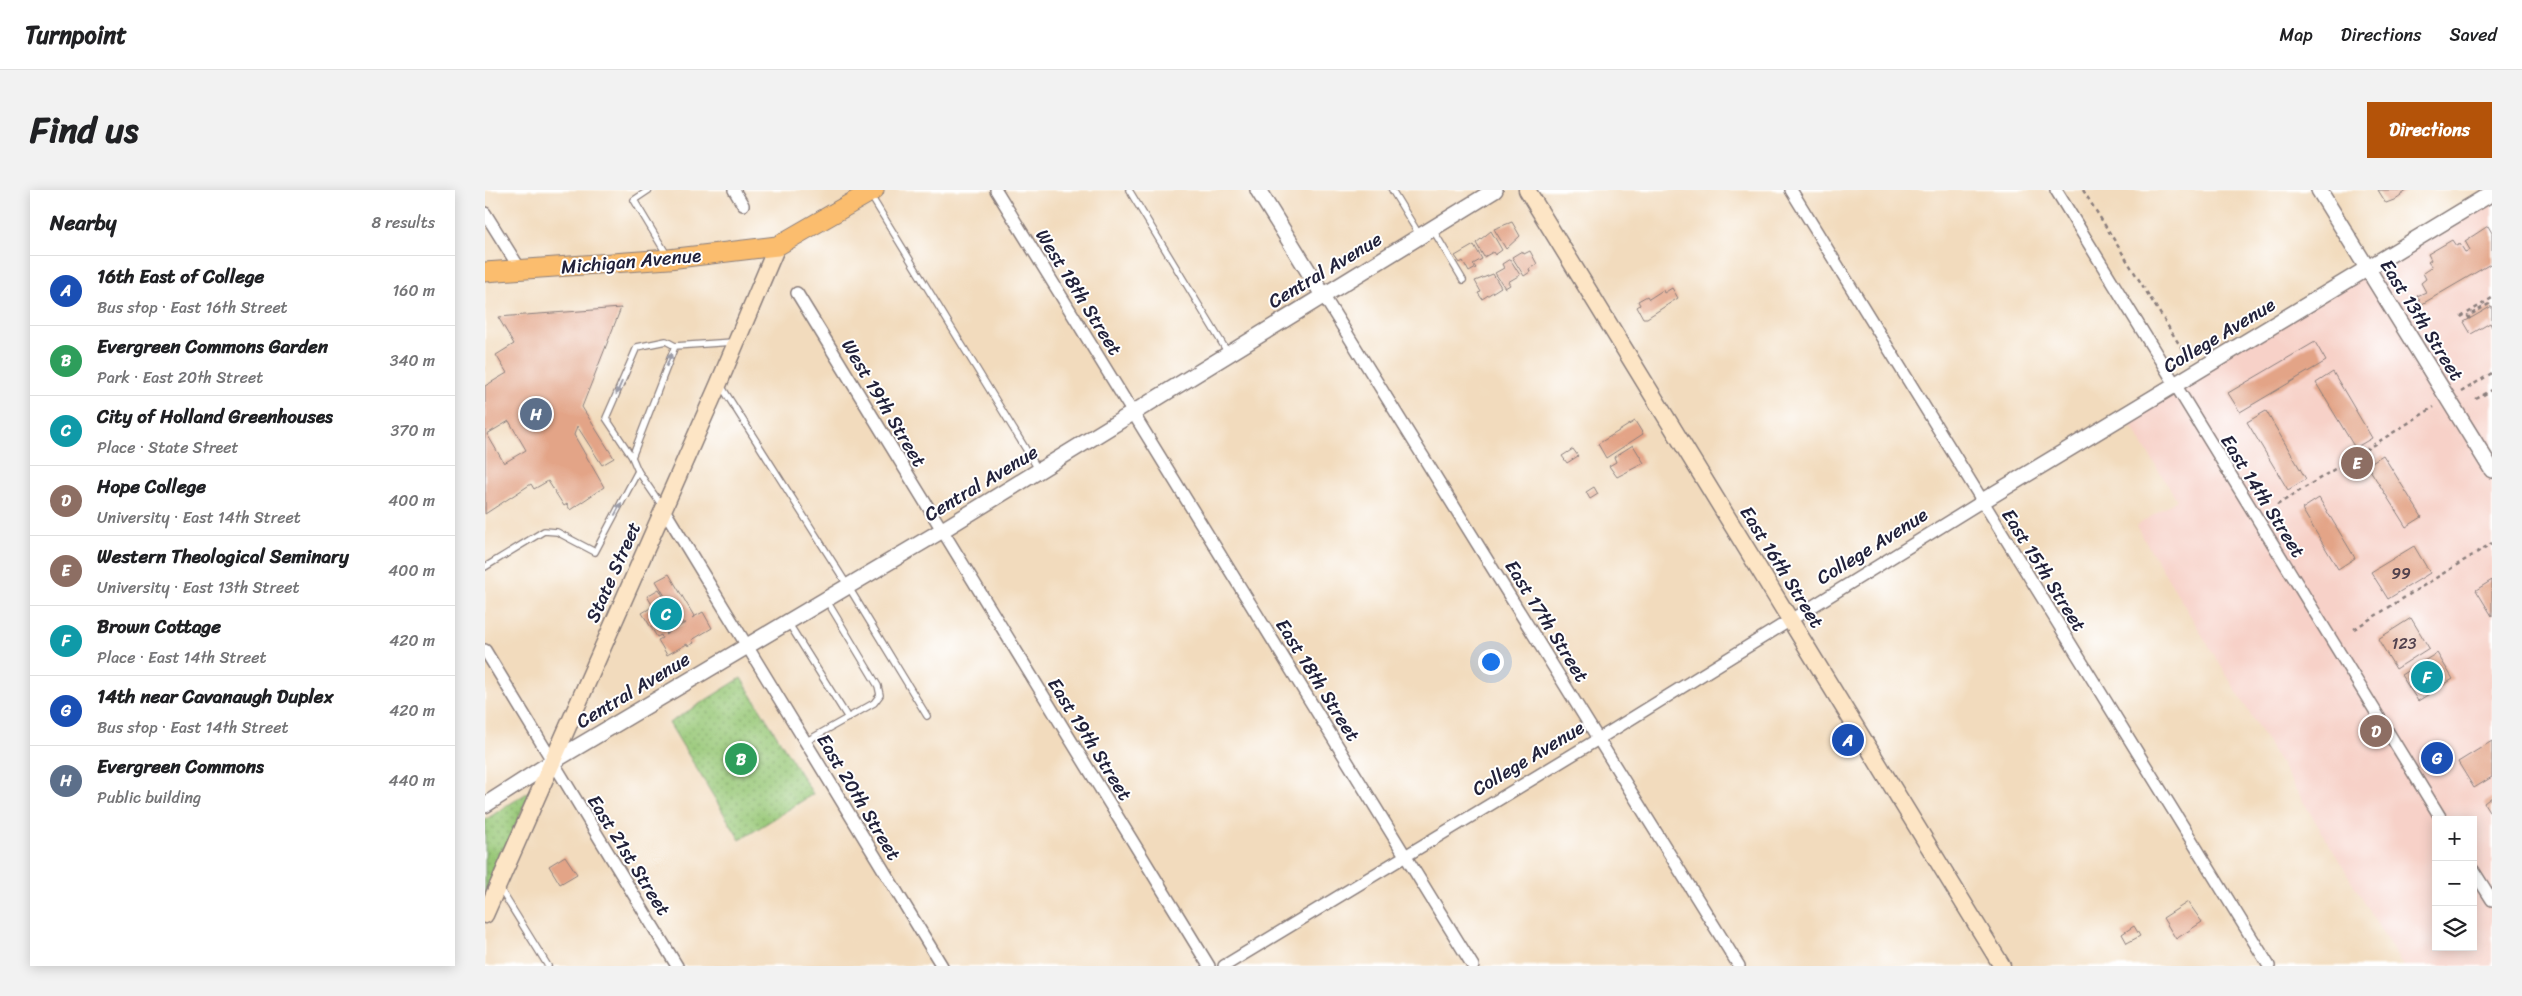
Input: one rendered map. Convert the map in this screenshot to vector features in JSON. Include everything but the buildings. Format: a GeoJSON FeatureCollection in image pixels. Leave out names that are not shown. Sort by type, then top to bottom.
{"type":"FeatureCollection","features":[{"type":"Feature","properties":{"kind":"main road","name":"East 16th Street"},"geometry":{"type":"LineString","coordinates":[[1527,190],[2002,966]]}},
{"type":"Feature","properties":{"kind":"main road"},"geometry":{"type":"LineString","coordinates":[[777,246],[870,191]]}},
{"type":"Feature","properties":{"kind":"main road","name":"Michigan Avenue"},"geometry":{"type":"LineString","coordinates":[[485,272],[669,260],[777,246]]}},
{"type":"Feature","properties":{"kind":"main road","name":"State Street"},"geometry":{"type":"LineString","coordinates":[[485,915],[719,383],[777,246]]}},
{"type":"Feature","properties":{"kind":"street"},"geometry":{"type":"LineString","coordinates":[[734,190],[743,204]]}},
{"type":"Feature","properties":{"kind":"street","name":"West 18th Street"},"geometry":{"type":"LineString","coordinates":[[996,190],[1133,413]]}},
{"type":"Feature","properties":{"kind":"street"},"geometry":{"type":"LineString","coordinates":[[1258,190],[1323,295]]}},
{"type":"Feature","properties":{"kind":"street","name":"Central Avenue"},"geometry":{"type":"LineString","coordinates":[[485,805],[552,762],[941,531],[1495,190]]}},
{"type":"Feature","properties":{"kind":"street","name":"East 15th Street"},"geometry":{"type":"LineString","coordinates":[[1791,190],[1981,502],[2269,966]]}},
{"type":"Feature","properties":{"kind":"street","name":"East 14th Street"},"geometry":{"type":"LineString","coordinates":[[2055,190],[2441,816]]}},
{"type":"Feature","properties":{"kind":"street","name":"East 13th Street"},"geometry":{"type":"LineString","coordinates":[[2319,190],[2366,269],[2492,470]]}},
{"type":"Feature","properties":{"kind":"street","name":"College Avenue"},"geometry":{"type":"LineString","coordinates":[[1224,966],[1600,738],[1981,502],[2492,193]]}},
{"type":"Feature","properties":{"kind":"street"},"geometry":{"type":"LineString","coordinates":[[485,213],[520,269]]}},
{"type":"Feature","properties":{"kind":"street","name":"West 19th Street"},"geometry":{"type":"LineString","coordinates":[[797,294],[941,531]]}},
{"type":"Feature","properties":{"kind":"street","name":"East 17th Street"},"geometry":{"type":"LineString","coordinates":[[1323,295],[1600,738],[1739,966]]}},
{"type":"Feature","properties":{"kind":"street","name":"East 18th Street"},"geometry":{"type":"LineString","coordinates":[[1133,413],[1473,966]]}},
{"type":"Feature","properties":{"kind":"street","name":"East 20th Street"},"geometry":{"type":"LineString","coordinates":[[663,508],[942,966]]}},
{"type":"Feature","properties":{"kind":"street","name":"East 19th Street"},"geometry":{"type":"LineString","coordinates":[[941,531],[1209,966]]}},
{"type":"Feature","properties":{"kind":"street","name":"East 21st Street"},"geometry":{"type":"LineString","coordinates":[[485,650],[677,966]]}},
{"type":"Feature","properties":{"kind":"street"},"geometry":{"type":"LineString","coordinates":[[2477,876],[2492,900]]}},
{"type":"Feature","properties":{"kind":"lane"},"geometry":{"type":"LineString","coordinates":[[649,190],[634,200],[669,260]]}},
{"type":"Feature","properties":{"kind":"lane"},"geometry":{"type":"LineString","coordinates":[[1129,190],[1228,353]]}},
{"type":"Feature","properties":{"kind":"lane"},"geometry":{"type":"LineString","coordinates":[[1392,190],[1463,280]]}},
{"type":"Feature","properties":{"kind":"lane"},"geometry":{"type":"LineString","coordinates":[[870,191],[1039,471]]}},
{"type":"Feature","properties":{"kind":"lane"},"geometry":{"type":"LineString","coordinates":[[663,508],[606,418],[637,347],[666,341],[675,346],[736,342]]}},
{"type":"Feature","properties":{"kind":"lane"},"geometry":{"type":"LineString","coordinates":[[632,457],[675,346]]}},
{"type":"Feature","properties":{"kind":"lane"},"geometry":{"type":"LineString","coordinates":[[719,383],[848,586],[927,716]]}},
{"type":"Feature","properties":{"kind":"lane"},"geometry":{"type":"LineString","coordinates":[[485,567],[544,531],[557,532],[595,552],[638,471]]}},
{"type":"Feature","properties":{"kind":"lane"},"geometry":{"type":"LineString","coordinates":[[805,742],[874,703],[880,695],[878,686],[825,600]]}},
{"type":"Feature","properties":{"kind":"lane"},"geometry":{"type":"LineString","coordinates":[[788,622],[848,718]]}},
{"type":"Feature","properties":{"kind":"lane"},"geometry":{"type":"LineString","coordinates":[[498,885],[548,966]]}},
{"type":"Feature","properties":{"kind":"path"},"geometry":{"type":"LineString","coordinates":[[2083,190],[2196,372]]}},
{"type":"Feature","properties":{"kind":"path"},"geometry":{"type":"LineString","coordinates":[[2461,317],[2492,298]]}},
{"type":"Feature","properties":{"kind":"path"},"geometry":{"type":"LineString","coordinates":[[2469,319],[2468,316],[2489,304],[2487,301]]}},
{"type":"Feature","properties":{"kind":"path"},"geometry":{"type":"LineString","coordinates":[[2460,392],[2492,374]]}},
{"type":"Feature","properties":{"kind":"path"},"geometry":{"type":"LineString","coordinates":[[2475,399],[2492,390]]}},
{"type":"Feature","properties":{"kind":"path"},"geometry":{"type":"LineString","coordinates":[[2277,505],[2435,407]]}},
{"type":"Feature","properties":{"kind":"path"},"geometry":{"type":"LineString","coordinates":[[2354,629],[2492,543]]}},
{"type":"Feature","properties":{"kind":"shaded area"},"geometry":{"type":"Polygon","coordinates":[[[2492,193],[2492,966],[2403,966],[2136,526],[2177,500],[2125,416],[2492,193]]]}},
{"type":"Feature","properties":{"kind":"green space"},"geometry":{"type":"Polygon","coordinates":[[[741,678],[813,794],[740,840],[669,723],[741,678]]]}},
{"type":"Feature","properties":{"kind":"green space"},"geometry":{"type":"Polygon","coordinates":[[[530,792],[485,893],[485,820],[530,792]]]}},
{"type":"Feature","properties":{"kind":"place","name":"Evergreen Commons"},"geometry":{"type":"Point","coordinates":[536,414]}},
{"type":"Feature","properties":{"kind":"place","name":"Western Theological Seminary"},"geometry":{"type":"Point","coordinates":[2357,463]}},
{"type":"Feature","properties":{"kind":"place","name":"City of Holland Greenhouses"},"geometry":{"type":"Point","coordinates":[666,614]}},
{"type":"Feature","properties":{"kind":"place","name":"Brown Cottage"},"geometry":{"type":"Point","coordinates":[2427,677]}},
{"type":"Feature","properties":{"kind":"place","name":"Hope College"},"geometry":{"type":"Point","coordinates":[2376,731]}},
{"type":"Feature","properties":{"kind":"place","name":"16th East of College"},"geometry":{"type":"Point","coordinates":[1848,740]}},
{"type":"Feature","properties":{"kind":"place","name":"14th near Cavanaugh Duplex"},"geometry":{"type":"Point","coordinates":[2437,758]}},
{"type":"Feature","properties":{"kind":"place","name":"Evergreen Commons Garden"},"geometry":{"type":"Point","coordinates":[741,759]}}]}
